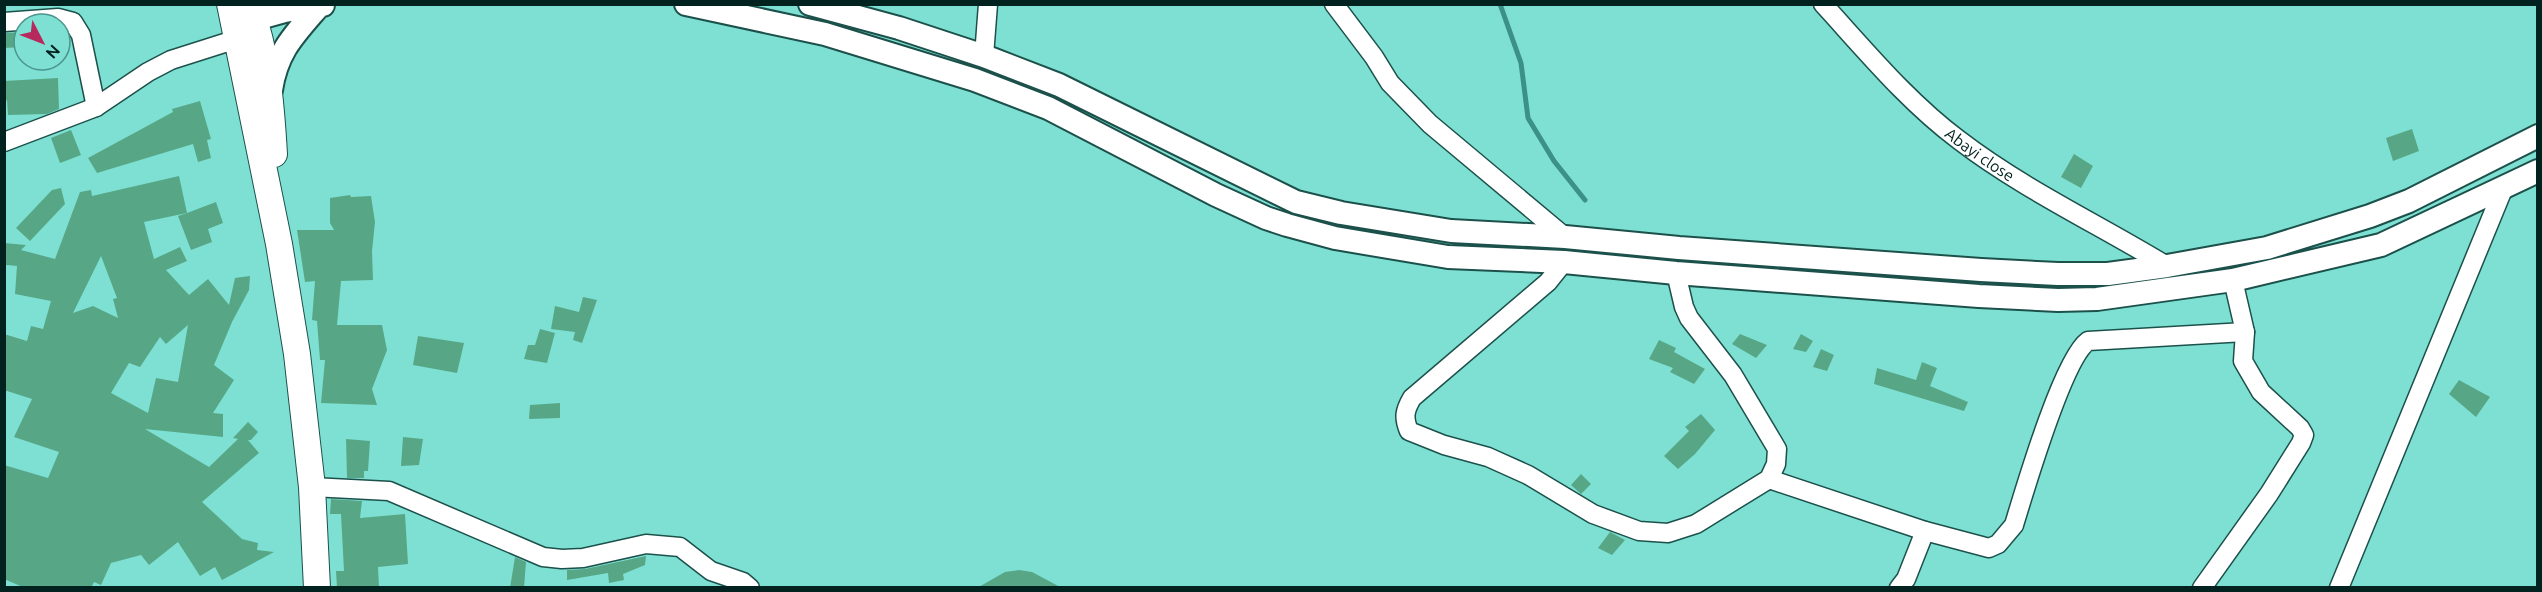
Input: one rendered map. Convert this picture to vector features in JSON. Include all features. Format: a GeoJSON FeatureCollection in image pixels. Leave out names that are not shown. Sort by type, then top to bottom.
{"type":"FeatureCollection","features":[{"type":"Feature","properties":{"kind":"main road"},"geometry":{"type":"LineString","coordinates":[[241,19],[261,40],[270,95],[279,244]]}},
{"type":"Feature","properties":{"kind":"main road"},"geometry":{"type":"LineString","coordinates":[[241,19],[297,354],[312,487],[317,588]]}},
{"type":"Feature","properties":{"kind":"street"},"geometry":{"type":"LineString","coordinates":[[686,4],[825,34],[975,80],[1048,108],[1216,195],[1287,225],[1335,238],[1448,256],[1564,262],[1676,273],[2058,300],[2097,299],[2233,280],[2381,245],[2538,171]]}},
{"type":"Feature","properties":{"kind":"street"},"geometry":{"type":"LineString","coordinates":[[810,4],[899,28],[984,56],[1059,85],[1296,202],[1341,213],[1451,231],[1565,237],[1713,250],[2058,274],[2108,274],[2268,248],[2370,216],[2409,201],[2538,136]]}},
{"type":"Feature","properties":{"kind":"street"},"geometry":{"type":"LineString","coordinates":[[984,56],[988,4]]}},
{"type":"Feature","properties":{"kind":"street"},"geometry":{"type":"LineString","coordinates":[[1334,4],[1374,57],[1390,83],[1430,124],[1565,237]]}},
{"type":"Feature","properties":{"kind":"street","name":"Abayi close"},"geometry":{"type":"LineString","coordinates":[[1822,4],[1908,96],[1959,140],[2048,198],[2103,227],[2167,266]]}},
{"type":"Feature","properties":{"kind":"street"},"geometry":{"type":"LineString","coordinates":[[4,142],[96,107],[148,72],[241,19],[323,5]]}},
{"type":"Feature","properties":{"kind":"street"},"geometry":{"type":"LineString","coordinates":[[270,95],[274,69],[283,48],[323,5]]}},
{"type":"Feature","properties":{"kind":"street"},"geometry":{"type":"LineString","coordinates":[[4,22],[58,18],[73,13],[81,35],[96,107]]}},
{"type":"Feature","properties":{"kind":"street"},"geometry":{"type":"LineString","coordinates":[[2339,588],[2504,187]]}},
{"type":"Feature","properties":{"kind":"street"},"geometry":{"type":"LineString","coordinates":[[1564,262],[1548,282],[1412,398],[1405,409],[1404,420],[1409,431],[1444,445],[1488,457],[1518,470],[1593,514],[1639,531],[1668,533],[1696,524],[1769,479],[1776,464],[1777,449],[1733,375],[1689,318],[1676,273]]}},
{"type":"Feature","properties":{"kind":"street"},"geometry":{"type":"LineString","coordinates":[[2202,588],[2270,494],[2304,435],[2300,428],[2253,382],[2243,361],[2245,332],[2233,280]]}},
{"type":"Feature","properties":{"kind":"street"},"geometry":{"type":"LineString","coordinates":[[1769,479],[1925,531],[1989,548],[2007,536],[2014,525],[2064,378],[2080,346],[2088,341],[2245,332]]}},
{"type":"Feature","properties":{"kind":"street"},"geometry":{"type":"LineString","coordinates":[[312,487],[389,491],[400,494],[543,557],[562,560],[583,558],[646,544],[680,547],[711,571],[743,582],[750,588]]}},
{"type":"Feature","properties":{"kind":"street"},"geometry":{"type":"LineString","coordinates":[[1899,588],[1906,579],[1925,531]]}},
{"type":"Feature","properties":{"kind":"building"},"geometry":{"type":"Polygon","coordinates":[[[4,33],[12,33],[12,48],[4,48],[4,33]]]}},
{"type":"Feature","properties":{"kind":"building"},"geometry":{"type":"Polygon","coordinates":[[[58,78],[59,109],[47,114],[8,115],[7,100],[4,101],[4,81],[58,78]]]}},
{"type":"Feature","properties":{"kind":"building"},"geometry":{"type":"Polygon","coordinates":[[[200,101],[211,139],[207,140],[211,158],[198,162],[193,144],[97,173],[88,158],[173,112],[172,109],[200,101]]]}},
{"type":"Feature","properties":{"kind":"building"},"geometry":{"type":"Polygon","coordinates":[[[2412,129],[2419,151],[2393,161],[2386,138],[2412,129]]]}},
{"type":"Feature","properties":{"kind":"building"},"geometry":{"type":"Polygon","coordinates":[[[71,130],[81,155],[60,163],[51,138],[71,130]]]}},
{"type":"Feature","properties":{"kind":"building"},"geometry":{"type":"Polygon","coordinates":[[[2074,154],[2093,166],[2081,188],[2061,177],[2074,154]]]}},
{"type":"Feature","properties":{"kind":"building"},"geometry":{"type":"Polygon","coordinates":[[[179,176],[187,213],[144,222],[154,259],[180,247],[187,261],[166,270],[189,295],[208,279],[229,305],[235,278],[250,276],[249,290],[232,322],[214,365],[234,380],[213,413],[223,414],[223,437],[145,429],[209,467],[238,439],[233,438],[248,422],[258,432],[251,440],[248,440],[259,453],[202,502],[242,539],[258,543],[257,550],[274,552],[222,580],[215,567],[200,576],[178,542],[149,565],[141,555],[111,563],[101,585],[94,582],[91,588],[25,588],[4,579],[4,465],[48,478],[59,452],[14,437],[32,399],[4,390],[4,334],[27,341],[31,326],[43,329],[51,301],[15,294],[17,266],[4,267],[4,243],[26,245],[21,250],[55,259],[80,192],[91,190],[92,196],[179,176]],[[101,256],[73,313],[93,306],[118,318],[113,299],[117,298],[101,256]],[[188,325],[166,344],[160,337],[140,367],[129,363],[111,393],[148,413],[156,378],[178,382],[188,325]]]}},
{"type":"Feature","properties":{"kind":"building"},"geometry":{"type":"Polygon","coordinates":[[[61,188],[65,204],[30,241],[16,228],[52,190],[61,188]]]}},
{"type":"Feature","properties":{"kind":"building"},"geometry":{"type":"Polygon","coordinates":[[[350,195],[351,197],[371,196],[375,222],[372,251],[373,280],[341,281],[337,325],[382,325],[387,350],[372,389],[377,405],[321,403],[325,360],[320,360],[317,321],[312,320],[315,281],[305,282],[297,230],[334,230],[330,223],[330,198],[350,195]]]}},
{"type":"Feature","properties":{"kind":"building"},"geometry":{"type":"Polygon","coordinates":[[[216,202],[223,223],[208,229],[212,242],[191,250],[178,216],[216,202]]]}},
{"type":"Feature","properties":{"kind":"building"},"geometry":{"type":"Polygon","coordinates":[[[583,297],[597,300],[582,343],[573,340],[575,332],[551,329],[555,306],[579,312],[583,297]]]}},
{"type":"Feature","properties":{"kind":"building"},"geometry":{"type":"Polygon","coordinates":[[[540,329],[555,333],[547,363],[524,359],[528,345],[535,345],[540,329]]]}},
{"type":"Feature","properties":{"kind":"building"},"geometry":{"type":"Polygon","coordinates":[[[1740,334],[1767,345],[1756,358],[1732,344],[1740,334]]]}},
{"type":"Feature","properties":{"kind":"building"},"geometry":{"type":"Polygon","coordinates":[[[1801,334],[1813,341],[1806,352],[1793,349],[1801,334]]]}},
{"type":"Feature","properties":{"kind":"building"},"geometry":{"type":"Polygon","coordinates":[[[418,336],[464,343],[457,373],[413,365],[418,336]]]}},
{"type":"Feature","properties":{"kind":"building"},"geometry":{"type":"Polygon","coordinates":[[[1659,340],[1676,348],[1674,352],[1705,369],[1694,384],[1670,372],[1673,368],[1649,359],[1659,340]]]}},
{"type":"Feature","properties":{"kind":"building"},"geometry":{"type":"Polygon","coordinates":[[[1821,349],[1834,355],[1827,371],[1813,367],[1821,349]]]}},
{"type":"Feature","properties":{"kind":"building"},"geometry":{"type":"Polygon","coordinates":[[[1922,362],[1937,368],[1930,386],[1968,402],[1964,411],[1874,384],[1877,368],[1916,380],[1922,362]]]}},
{"type":"Feature","properties":{"kind":"building"},"geometry":{"type":"Polygon","coordinates":[[[2459,380],[2490,397],[2476,417],[2449,394],[2459,380]]]}},
{"type":"Feature","properties":{"kind":"building"},"geometry":{"type":"Polygon","coordinates":[[[560,403],[560,418],[529,419],[530,405],[560,403]]]}},
{"type":"Feature","properties":{"kind":"building"},"geometry":{"type":"Polygon","coordinates":[[[1701,414],[1715,430],[1695,454],[1678,469],[1664,456],[1689,431],[1685,427],[1701,414]]]}},
{"type":"Feature","properties":{"kind":"building"},"geometry":{"type":"Polygon","coordinates":[[[403,437],[423,439],[419,465],[401,466],[403,437]]]}},
{"type":"Feature","properties":{"kind":"building"},"geometry":{"type":"Polygon","coordinates":[[[346,439],[370,441],[368,471],[364,471],[364,478],[347,478],[346,439]]]}},
{"type":"Feature","properties":{"kind":"building"},"geometry":{"type":"Polygon","coordinates":[[[1581,474],[1591,484],[1581,494],[1571,485],[1581,474]]]}},
{"type":"Feature","properties":{"kind":"building"},"geometry":{"type":"Polygon","coordinates":[[[331,499],[362,501],[360,518],[405,514],[408,564],[378,567],[379,588],[337,588],[336,571],[344,571],[341,514],[330,514],[331,499]]]}},
{"type":"Feature","properties":{"kind":"building"},"geometry":{"type":"Polygon","coordinates":[[[1610,532],[1625,540],[1612,555],[1598,548],[1610,532]]]}},
{"type":"Feature","properties":{"kind":"building"},"geometry":{"type":"Polygon","coordinates":[[[646,556],[645,565],[623,574],[624,580],[609,583],[608,573],[567,580],[567,570],[585,569],[646,556]]]}},
{"type":"Feature","properties":{"kind":"building"},"geometry":{"type":"Polygon","coordinates":[[[515,557],[526,562],[524,588],[510,588],[515,557]]]}},
{"type":"Feature","properties":{"kind":"building"},"geometry":{"type":"Polygon","coordinates":[[[1019,570],[1032,572],[1062,588],[977,588],[1005,572],[1019,570]]]}},
{"type":"Feature","properties":{"kind":"waterway"},"geometry":{"type":"LineString","coordinates":[[1500,4],[1521,63],[1528,118],[1554,161],[1585,200]]}}]}
